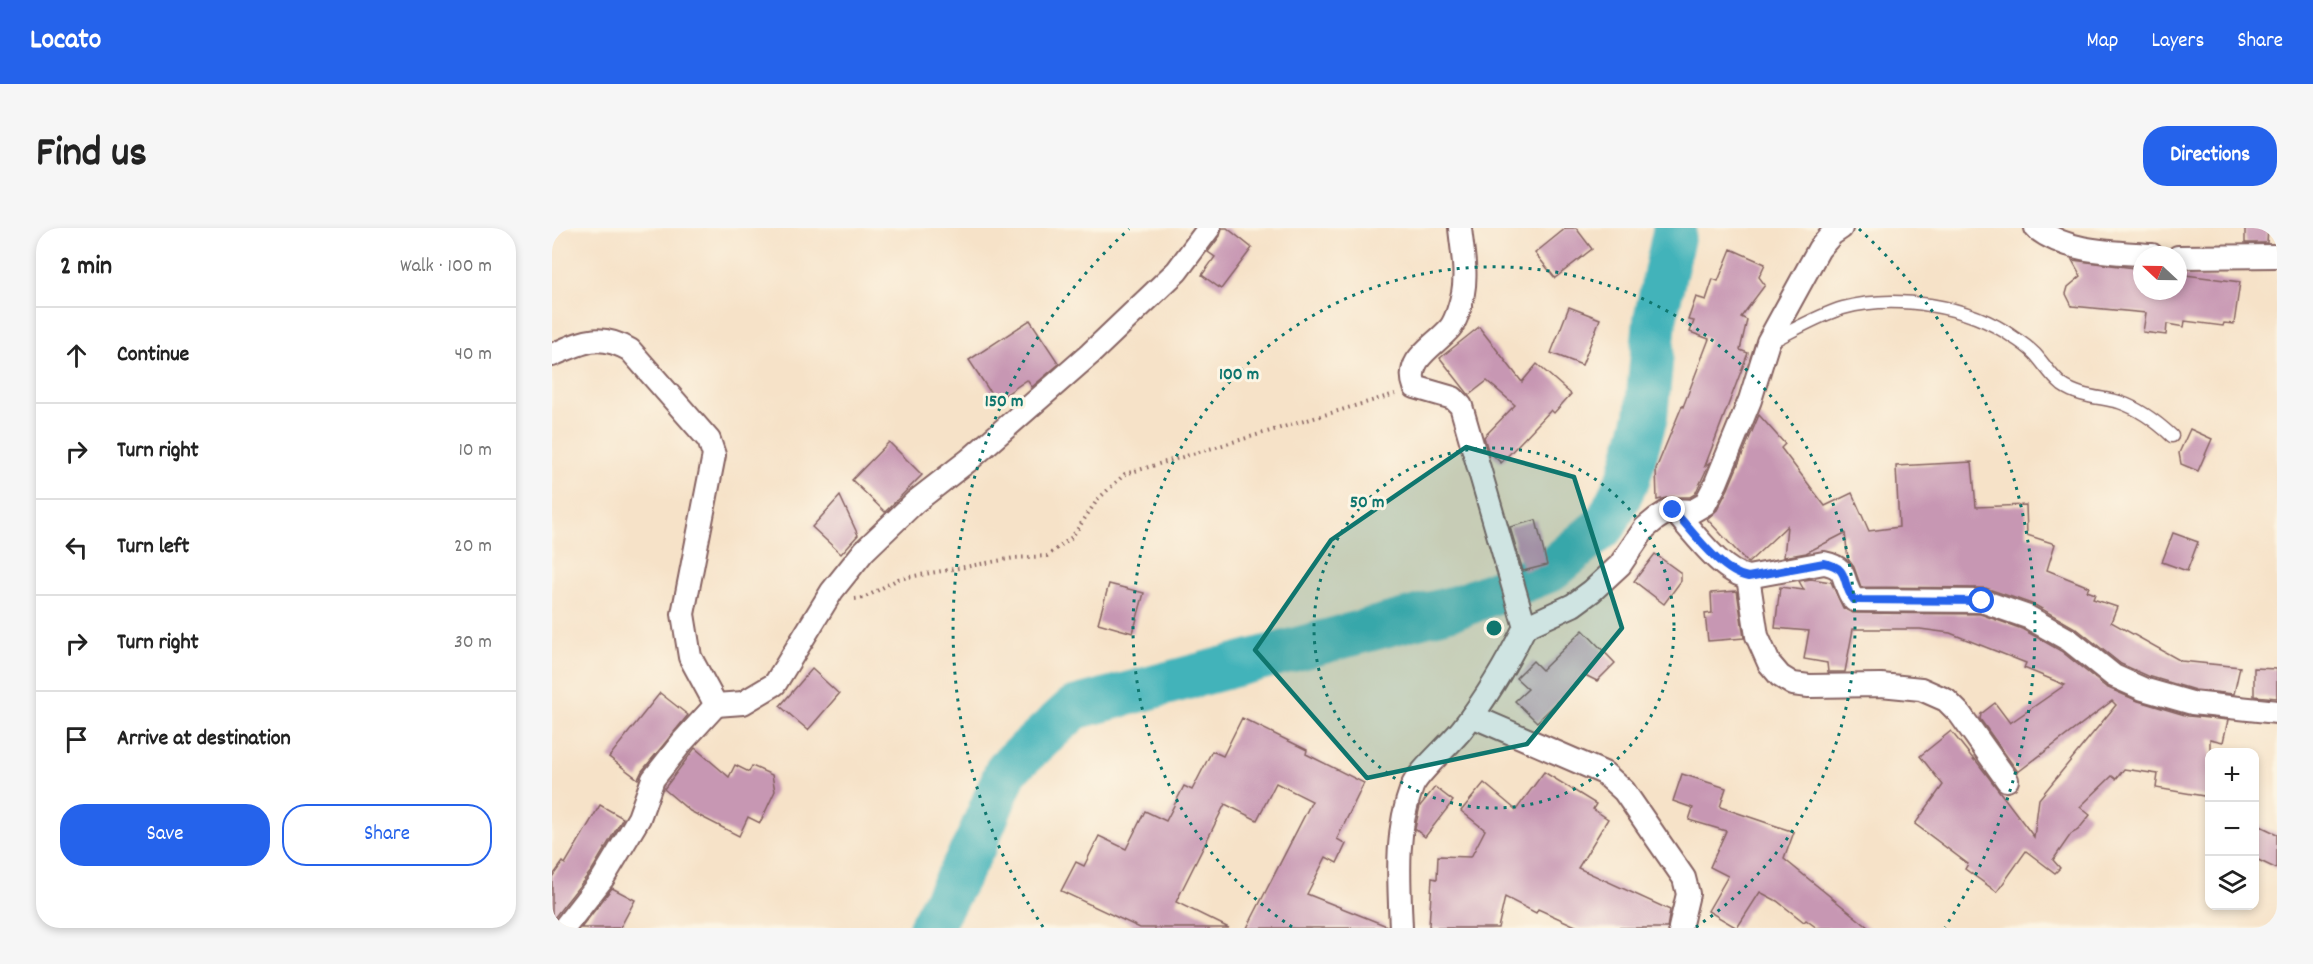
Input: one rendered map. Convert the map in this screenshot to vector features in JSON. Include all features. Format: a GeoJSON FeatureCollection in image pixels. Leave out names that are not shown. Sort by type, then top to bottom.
{"type":"FeatureCollection","features":[{"type":"Feature","properties":{"kind":"street"},"geometry":{"type":"LineString","coordinates":[[564,928],[603,878],[639,818],[653,779],[716,705],[742,703],[775,684],[832,591],[864,551],[915,502],[969,460],[1082,362],[1177,271],[1209,228]]}},
{"type":"Feature","properties":{"kind":"street"},"geometry":{"type":"LineString","coordinates":[[1523,620],[1573,605],[1620,565],[1645,528],[1656,519],[1673,510],[1693,511],[1705,504],[1716,483],[1750,399],[1768,342],[1819,249],[1832,234],[1841,228]]}},
{"type":"Feature","properties":{"kind":"street"},"geometry":{"type":"LineString","coordinates":[[2036,228],[2046,236],[2068,245],[2133,253]]}},
{"type":"Feature","properties":{"kind":"street"},"geometry":{"type":"LineString","coordinates":[[1401,928],[1399,833],[1412,784],[1472,716],[1503,670],[1523,620],[1461,406],[1453,398],[1415,387],[1412,381],[1414,365],[1419,358],[1452,326],[1463,293],[1463,232]]}},
{"type":"Feature","properties":{"kind":"street"},"geometry":{"type":"LineString","coordinates":[[2187,257],[2277,256]]}},
{"type":"Feature","properties":{"kind":"street"},"geometry":{"type":"LineString","coordinates":[[552,355],[586,341],[597,339],[630,350],[709,440],[714,455],[683,614],[690,657],[716,705]]}},
{"type":"Feature","properties":{"kind":"street"},"geometry":{"type":"LineString","coordinates":[[1673,510],[1725,567],[1740,576],[1748,577],[1824,563],[1841,570],[1854,600],[1982,601],[2028,617],[2069,640],[2114,676],[2143,689],[2192,703],[2277,712]]}},
{"type":"Feature","properties":{"kind":"street"},"geometry":{"type":"LineString","coordinates":[[1748,577],[1757,636],[1769,663],[1780,676],[1793,684],[1809,686],[1881,685],[1921,689],[1946,700],[1960,714],[2007,780]]}},
{"type":"Feature","properties":{"kind":"street"},"geometry":{"type":"LineString","coordinates":[[1472,716],[1604,773],[1624,791],[1684,878],[1688,894],[1680,928]]}},
{"type":"Feature","properties":{"kind":"lane"},"geometry":{"type":"LineString","coordinates":[[1768,342],[1840,309],[1870,302],[1895,302],[1956,310],[1987,320],[2012,336],[2034,353],[2062,385],[2078,393],[2141,411],[2157,421],[2172,436]]}},
{"type":"Feature","properties":{"kind":"path"},"geometry":{"type":"LineString","coordinates":[[832,591],[849,599],[864,598],[898,579],[1014,558],[1047,556],[1072,537],[1098,499],[1125,474],[1415,387]]}},
{"type":"Feature","properties":{"kind":"highlighted area"},"geometry":{"type":"Polygon","coordinates":[[[1466,447],[1574,477],[1622,628],[1527,744],[1367,778],[1255,650],[1331,540],[1466,447]]]}},
{"type":"Feature","properties":{"kind":"building"},"geometry":{"type":"Polygon","coordinates":[[[1222,228],[1227,228],[1252,248],[1221,289],[1202,275],[1215,257],[1208,252],[1220,236],[1222,228]]]}},
{"type":"Feature","properties":{"kind":"building"},"geometry":{"type":"Polygon","coordinates":[[[1566,228],[1576,228],[1592,249],[1555,278],[1535,253],[1566,228]]]}},
{"type":"Feature","properties":{"kind":"building"},"geometry":{"type":"Polygon","coordinates":[[[2245,228],[2268,228],[2267,243],[2245,243],[2245,228]]]}},
{"type":"Feature","properties":{"kind":"building"},"geometry":{"type":"Polygon","coordinates":[[[1731,249],[1765,264],[1759,277],[1765,285],[1741,317],[1747,320],[1740,350],[1748,353],[1705,466],[1710,462],[1695,494],[1690,497],[1657,500],[1656,469],[1709,339],[1690,332],[1694,321],[1688,320],[1696,297],[1706,300],[1713,279],[1718,281],[1731,249]]]}},
{"type":"Feature","properties":{"kind":"building"},"geometry":{"type":"Polygon","coordinates":[[[2072,260],[2133,268],[2133,300],[2187,300],[2187,275],[2240,282],[2234,324],[2224,323],[2223,326],[2185,321],[2184,327],[2167,324],[2166,335],[2143,332],[2146,313],[2072,306],[2066,294],[2068,287],[2081,276],[2072,260]]]}},
{"type":"Feature","properties":{"kind":"building"},"geometry":{"type":"Polygon","coordinates":[[[1569,307],[1600,319],[1582,365],[1551,353],[1569,307]]]}},
{"type":"Feature","properties":{"kind":"building"},"geometry":{"type":"Polygon","coordinates":[[[1030,320],[1059,364],[1032,387],[1027,380],[996,401],[969,360],[1030,320]]]}},
{"type":"Feature","properties":{"kind":"building"},"geometry":{"type":"Polygon","coordinates":[[[1479,327],[1522,382],[1537,364],[1571,394],[1554,413],[1551,410],[1501,463],[1488,450],[1484,437],[1515,405],[1487,381],[1469,395],[1440,358],[1479,327]]]}},
{"type":"Feature","properties":{"kind":"building"},"geometry":{"type":"Polygon","coordinates":[[[1759,415],[1785,444],[1781,448],[1825,506],[1852,493],[1869,531],[1899,527],[1896,466],[1972,462],[1976,507],[2026,505],[2027,535],[2055,544],[2047,570],[2089,587],[2087,591],[2095,594],[2093,599],[2117,607],[2111,622],[2181,661],[2240,667],[2234,694],[2195,690],[2148,676],[2121,664],[2077,629],[2035,605],[1986,588],[1861,587],[1854,567],[1848,559],[1845,533],[1806,553],[1784,557],[1787,526],[1748,563],[1707,519],[1717,510],[1728,489],[1759,415]]]}},
{"type":"Feature","properties":{"kind":"building"},"geometry":{"type":"Polygon","coordinates":[[[2190,429],[2212,439],[2198,471],[2181,464],[2179,453],[2190,429]]]}},
{"type":"Feature","properties":{"kind":"building"},"geometry":{"type":"Polygon","coordinates":[[[889,442],[922,475],[885,512],[852,480],[889,442]]]}},
{"type":"Feature","properties":{"kind":"building"},"geometry":{"type":"Polygon","coordinates":[[[840,496],[858,535],[841,554],[812,527],[840,496]]]}},
{"type":"Feature","properties":{"kind":"building"},"geometry":{"type":"Polygon","coordinates":[[[1536,520],[1547,565],[1523,571],[1510,527],[1536,520]]]}},
{"type":"Feature","properties":{"kind":"building"},"geometry":{"type":"Polygon","coordinates":[[[2173,533],[2198,542],[2187,571],[2162,562],[2173,533]]]}},
{"type":"Feature","properties":{"kind":"building"},"geometry":{"type":"Polygon","coordinates":[[[1655,554],[1681,573],[1681,581],[1664,604],[1634,581],[1655,554]]]}},
{"type":"Feature","properties":{"kind":"building"},"geometry":{"type":"Polygon","coordinates":[[[1811,579],[1831,582],[1843,608],[1853,613],[1980,614],[2022,629],[2061,651],[2106,687],[2138,701],[2188,716],[2228,720],[2223,742],[2210,739],[2210,748],[2205,748],[2205,796],[2156,788],[2158,774],[2124,769],[2116,779],[2112,776],[2080,807],[2090,815],[2078,830],[2071,834],[2053,860],[2060,868],[2055,873],[2026,851],[1997,892],[1965,869],[1968,864],[1915,824],[1943,785],[1920,756],[1951,731],[2034,837],[2039,799],[2116,705],[2112,701],[2018,772],[1980,719],[1981,714],[1995,703],[2010,723],[2065,685],[2024,668],[2026,663],[1950,633],[1920,629],[1853,629],[1845,672],[1828,672],[1827,663],[1804,659],[1809,631],[1775,628],[1780,587],[1804,590],[1799,581],[1811,579]]]}},
{"type":"Feature","properties":{"kind":"building"},"geometry":{"type":"Polygon","coordinates":[[[1109,584],[1144,593],[1133,633],[1098,623],[1109,584]]]}},
{"type":"Feature","properties":{"kind":"building"},"geometry":{"type":"Polygon","coordinates":[[[1737,591],[1744,638],[1708,641],[1705,614],[1712,613],[1711,593],[1737,591]]]}},
{"type":"Feature","properties":{"kind":"building"},"geometry":{"type":"Polygon","coordinates":[[[1583,630],[1615,663],[1597,681],[1585,675],[1537,722],[1515,701],[1528,689],[1516,678],[1533,661],[1542,670],[1583,630]]]}},
{"type":"Feature","properties":{"kind":"building"},"geometry":{"type":"Polygon","coordinates":[[[2254,668],[2277,669],[2277,698],[2254,696],[2254,668]]]}},
{"type":"Feature","properties":{"kind":"building"},"geometry":{"type":"Polygon","coordinates":[[[812,669],[839,694],[808,730],[780,706],[812,669]]]}},
{"type":"Feature","properties":{"kind":"building"},"geometry":{"type":"Polygon","coordinates":[[[660,693],[688,715],[638,779],[609,757],[660,693]]]}},
{"type":"Feature","properties":{"kind":"building"},"geometry":{"type":"Polygon","coordinates":[[[1242,718],[1307,750],[1306,754],[1364,783],[1337,839],[1346,844],[1337,863],[1326,857],[1307,894],[1387,926],[1387,928],[1247,928],[1312,801],[1276,783],[1257,820],[1225,804],[1176,902],[1229,928],[1140,928],[1061,891],[1076,862],[1084,866],[1099,836],[1126,849],[1145,811],[1166,821],[1184,786],[1192,790],[1212,751],[1223,756],[1242,718]]]}},
{"type":"Feature","properties":{"kind":"building"},"geometry":{"type":"Polygon","coordinates":[[[695,748],[729,777],[735,765],[749,772],[752,766],[772,775],[775,791],[760,823],[748,817],[739,836],[690,811],[664,789],[695,748]]]}},
{"type":"Feature","properties":{"kind":"building"},"geometry":{"type":"Polygon","coordinates":[[[1544,772],[1596,804],[1593,809],[1608,819],[1578,868],[1670,910],[1667,928],[1580,928],[1538,909],[1536,913],[1505,897],[1498,928],[1432,928],[1429,926],[1432,878],[1437,879],[1438,856],[1471,857],[1485,830],[1461,811],[1484,783],[1516,810],[1544,772]]]}},
{"type":"Feature","properties":{"kind":"building"},"geometry":{"type":"Polygon","coordinates":[[[1682,774],[1726,788],[1720,807],[1794,832],[1784,859],[1869,928],[1817,928],[1806,920],[1804,922],[1777,901],[1760,892],[1737,928],[1708,911],[1728,876],[1710,867],[1726,831],[1689,820],[1693,808],[1673,801],[1682,774]]]}},
{"type":"Feature","properties":{"kind":"building"},"geometry":{"type":"Polygon","coordinates":[[[1435,787],[1453,801],[1425,837],[1415,829],[1416,824],[1420,806],[1435,787]]]}},
{"type":"Feature","properties":{"kind":"building"},"geometry":{"type":"Polygon","coordinates":[[[600,805],[623,818],[592,870],[554,918],[552,917],[552,877],[563,862],[565,864],[600,805]]]}},
{"type":"Feature","properties":{"kind":"building"},"geometry":{"type":"Polygon","coordinates":[[[2259,825],[2277,834],[2277,869],[2259,860],[2259,825]]]}},
{"type":"Feature","properties":{"kind":"building"},"geometry":{"type":"Polygon","coordinates":[[[612,888],[635,900],[620,928],[581,928],[612,888]]]}},
{"type":"Feature","properties":{"kind":"waterway"},"geometry":{"type":"LineString","coordinates":[[930,928],[976,843],[1007,769],[1074,708],[1463,605],[1551,570],[1606,524],[1629,477],[1646,417],[1655,320],[1675,228]]}},
{"type":"Feature","properties":{"kind":"route"},"geometry":{"type":"LineString","coordinates":[[1673,510],[1725,567],[1740,576],[1748,577],[1824,563],[1841,570],[1854,600],[1982,601]]}}]}
